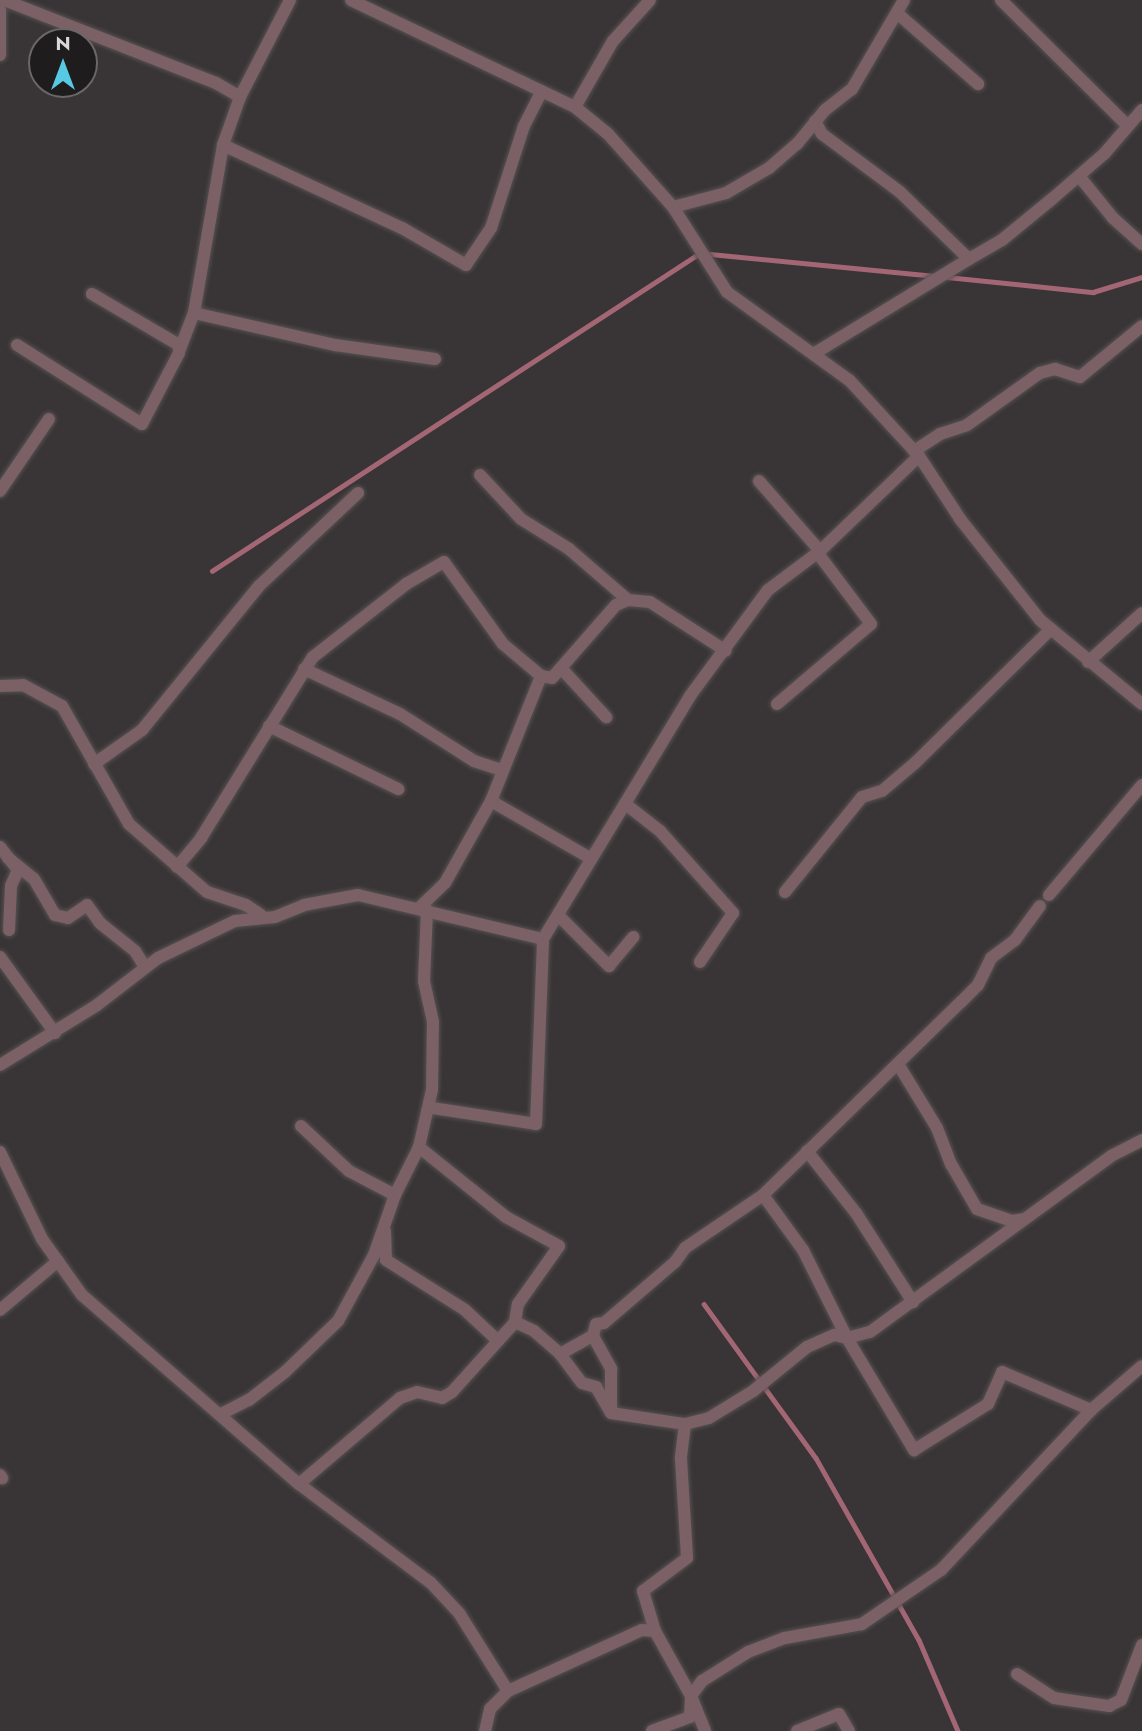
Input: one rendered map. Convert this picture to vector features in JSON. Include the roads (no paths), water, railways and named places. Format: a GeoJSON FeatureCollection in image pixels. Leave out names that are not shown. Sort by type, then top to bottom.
{"type":"FeatureCollection","features":[{"type":"Feature","properties":{"kind":"street"},"geometry":{"type":"LineString","coordinates":[[0,55],[0,8],[3,0],[216,83],[240,97]]}},
{"type":"Feature","properties":{"kind":"street"},"geometry":{"type":"LineString","coordinates":[[17,345],[142,424],[180,349],[194,313],[223,145],[240,97],[289,0]]}},
{"type":"Feature","properties":{"kind":"street"},"geometry":{"type":"LineString","coordinates":[[351,0],[575,107],[633,159],[673,207],[727,292],[744,308],[815,353],[849,380],[916,453],[996,568],[1051,629],[1142,704]]}},
{"type":"Feature","properties":{"kind":"street"},"geometry":{"type":"LineString","coordinates":[[575,107],[613,41],[650,0]]}},
{"type":"Feature","properties":{"kind":"street"},"geometry":{"type":"LineString","coordinates":[[673,207],[726,193],[769,168],[815,121],[852,89],[904,0]]}},
{"type":"Feature","properties":{"kind":"street"},"geometry":{"type":"LineString","coordinates":[[1001,0],[1128,126]]}},
{"type":"Feature","properties":{"kind":"street"},"geometry":{"type":"LineString","coordinates":[[897,13],[978,84]]}},
{"type":"Feature","properties":{"kind":"street"},"geometry":{"type":"LineString","coordinates":[[223,145],[402,228],[466,265],[491,228],[524,126],[542,91]]}},
{"type":"Feature","properties":{"kind":"street"},"geometry":{"type":"LineString","coordinates":[[815,353],[1002,240],[1079,176],[1142,110]]}},
{"type":"Feature","properties":{"kind":"street"},"geometry":{"type":"LineString","coordinates":[[815,121],[822,134],[900,192],[969,259]]}},
{"type":"Feature","properties":{"kind":"street"},"geometry":{"type":"LineString","coordinates":[[1079,176],[1114,218],[1142,244]]}},
{"type":"Feature","properties":{"kind":"street"},"geometry":{"type":"LineString","coordinates":[[92,294],[180,349]]}},
{"type":"Feature","properties":{"kind":"street"},"geometry":{"type":"LineString","coordinates":[[194,313],[335,345],[435,359]]}},
{"type":"Feature","properties":{"kind":"street"},"geometry":{"type":"LineString","coordinates":[[433,1108],[536,1124],[543,939],[559,916],[590,858],[628,806],[642,771],[690,696],[726,651],[768,590],[818,552],[916,453],[940,434],[967,425],[1040,373],[1055,369],[1080,377],[1142,326]]}},
{"type":"Feature","properties":{"kind":"street"},"geometry":{"type":"LineString","coordinates":[[0,491],[49,419]]}},
{"type":"Feature","properties":{"kind":"street"},"geometry":{"type":"LineString","coordinates":[[480,475],[521,519],[569,549],[628,600]]}},
{"type":"Feature","properties":{"kind":"street"},"geometry":{"type":"LineString","coordinates":[[759,481],[818,552],[871,624],[777,704]]}},
{"type":"Feature","properties":{"kind":"street"},"geometry":{"type":"LineString","coordinates":[[94,764],[142,730],[259,586],[358,493]]}},
{"type":"Feature","properties":{"kind":"street"},"geometry":{"type":"LineString","coordinates":[[177,867],[201,838],[304,669],[332,639],[444,562],[503,644],[541,676],[552,678],[617,605],[628,600],[650,602],[726,651]]}},
{"type":"Feature","properties":{"kind":"street"},"geometry":{"type":"LineString","coordinates":[[1088,662],[1142,613]]}},
{"type":"Feature","properties":{"kind":"street"},"geometry":{"type":"LineString","coordinates":[[785,892],[862,797],[882,790],[915,762],[1051,629]]}},
{"type":"Feature","properties":{"kind":"street"},"geometry":{"type":"LineString","coordinates":[[561,668],[607,717]]}},
{"type":"Feature","properties":{"kind":"street"},"geometry":{"type":"LineString","coordinates":[[304,669],[400,715],[474,761],[502,770]]}},
{"type":"Feature","properties":{"kind":"street"},"geometry":{"type":"LineString","coordinates":[[221,1414],[249,1400],[285,1372],[338,1321],[419,1147],[432,1090],[433,1022],[424,981],[423,909],[445,883],[491,800],[541,676]]}},
{"type":"Feature","properties":{"kind":"street"},"geometry":{"type":"LineString","coordinates":[[0,686],[23,685],[62,706],[129,824],[207,892],[246,905],[261,915]]}},
{"type":"Feature","properties":{"kind":"street"},"geometry":{"type":"LineString","coordinates":[[269,726],[398,789]]}},
{"type":"Feature","properties":{"kind":"street"},"geometry":{"type":"LineString","coordinates":[[1049,895],[1142,785]]}},
{"type":"Feature","properties":{"kind":"street"},"geometry":{"type":"LineString","coordinates":[[491,800],[590,858]]}},
{"type":"Feature","properties":{"kind":"street"},"geometry":{"type":"LineString","coordinates":[[628,806],[660,831],[733,913],[700,962]]}},
{"type":"Feature","properties":{"kind":"street"},"geometry":{"type":"LineString","coordinates":[[0,919],[9,930],[11,886],[18,870],[4,852]]}},
{"type":"Feature","properties":{"kind":"street"},"geometry":{"type":"LineString","coordinates":[[4,852],[34,878],[55,915],[68,918],[87,905],[100,923],[135,951],[145,967]]}},
{"type":"Feature","properties":{"kind":"street"},"geometry":{"type":"LineString","coordinates":[[0,1065],[55,1033],[145,967],[235,922],[261,915],[275,917],[304,905],[358,895],[543,939]]}},
{"type":"Feature","properties":{"kind":"street"},"geometry":{"type":"LineString","coordinates":[[611,1413],[611,1369],[593,1336],[596,1324],[604,1323],[655,1280],[685,1248],[762,1195],[978,985],[991,958],[1015,940],[1040,906]]}},
{"type":"Feature","properties":{"kind":"street"},"geometry":{"type":"LineString","coordinates":[[559,916],[609,966],[633,937]]}},
{"type":"Feature","properties":{"kind":"street"},"geometry":{"type":"LineString","coordinates":[[0,957],[55,1033]]}},
{"type":"Feature","properties":{"kind":"street"},"geometry":{"type":"LineString","coordinates":[[898,1064],[937,1128],[951,1164],[977,1209],[1012,1221],[1026,1219]]}},
{"type":"Feature","properties":{"kind":"street"},"geometry":{"type":"LineString","coordinates":[[301,1126],[349,1171],[395,1195]]}},
{"type":"Feature","properties":{"kind":"street"},"geometry":{"type":"LineString","coordinates":[[611,1413],[685,1424],[709,1418],[753,1391],[807,1347],[834,1335],[847,1338],[870,1332],[1111,1156],[1142,1140]]}},
{"type":"Feature","properties":{"kind":"street"},"geometry":{"type":"LineString","coordinates":[[299,1484],[400,1398],[417,1392],[442,1398],[452,1392],[496,1339],[515,1322],[518,1304],[559,1246],[506,1217],[419,1147]]}},
{"type":"Feature","properties":{"kind":"street"},"geometry":{"type":"LineString","coordinates":[[807,1151],[856,1213],[913,1302]]}},
{"type":"Feature","properties":{"kind":"street"},"geometry":{"type":"LineString","coordinates":[[0,1152],[16,1193],[82,1296],[299,1484],[431,1583],[459,1613],[508,1691]]}},
{"type":"Feature","properties":{"kind":"street"},"geometry":{"type":"LineString","coordinates":[[762,1195],[803,1250],[847,1338],[914,1450],[988,1404],[1002,1372],[1091,1410]]}},
{"type":"Feature","properties":{"kind":"street"},"geometry":{"type":"LineString","coordinates":[[384,1227],[386,1260],[465,1310],[496,1339]]}},
{"type":"Feature","properties":{"kind":"street"},"geometry":{"type":"LineString","coordinates":[[0,1310],[58,1261]]}},
{"type":"Feature","properties":{"kind":"street"},"geometry":{"type":"LineString","coordinates":[[515,1322],[534,1331],[560,1354],[582,1383],[596,1388],[611,1413]]}},
{"type":"Feature","properties":{"kind":"street"},"geometry":{"type":"LineString","coordinates":[[560,1354],[593,1336]]}},
{"type":"Feature","properties":{"kind":"street"},"geometry":{"type":"LineString","coordinates":[[652,1731],[690,1717],[691,1696],[702,1681],[748,1652],[785,1638],[862,1624],[886,1611],[942,1570],[1091,1410],[1142,1366]]}},
{"type":"Feature","properties":{"kind":"street"},"geometry":{"type":"LineString","coordinates":[[685,1424],[681,1459],[687,1558],[643,1591],[655,1631],[691,1696],[705,1731]]}},
{"type":"Feature","properties":{"kind":"street"},"geometry":{"type":"LineString","coordinates":[[485,1731],[490,1709],[508,1691],[642,1630],[655,1631]]}},
{"type":"Feature","properties":{"kind":"street"},"geometry":{"type":"LineString","coordinates":[[1017,1674],[1054,1698],[1109,1706],[1121,1700],[1142,1645]]}},
{"type":"Feature","properties":{"kind":"street"},"geometry":{"type":"LineString","coordinates":[[797,1731],[839,1714],[849,1731]]}},
{"type":"Feature","properties":{"kind":"waterway"},"geometry":{"type":"LineString","coordinates":[[212,571],[700,253],[935,276]]}},
{"type":"Feature","properties":{"kind":"waterway"},"geometry":{"type":"LineString","coordinates":[[947,277],[1093,292],[1142,277]]}},
{"type":"Feature","properties":{"kind":"waterway"},"geometry":{"type":"LineString","coordinates":[[704,1304],[816,1458],[919,1640],[958,1731]]}}]}
